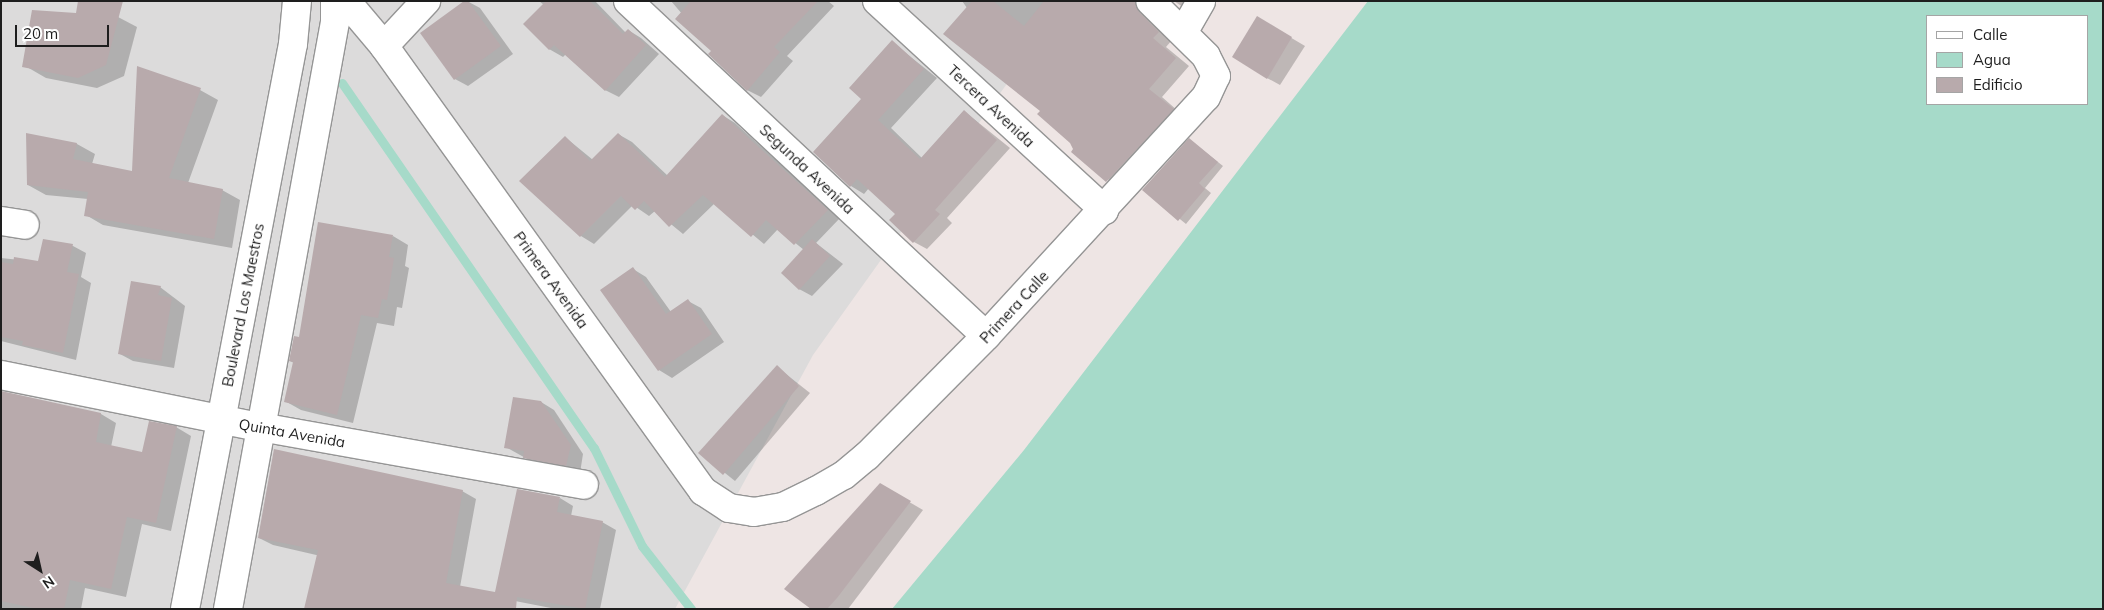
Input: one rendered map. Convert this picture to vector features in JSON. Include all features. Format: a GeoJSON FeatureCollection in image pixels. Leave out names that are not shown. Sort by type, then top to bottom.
{"type":"FeatureCollection","features":[{"type":"Feature","properties":{"kind":"street","name":"Boulevard Los Maestros"},"geometry":{"type":"LineString","coordinates":[[185,609],[293,44],[296,1]]}},
{"type":"Feature","properties":{"kind":"street"},"geometry":{"type":"LineString","coordinates":[[228,609],[335,22],[335,1]]}},
{"type":"Feature","properties":{"kind":"street","name":"Primera Avenida"},"geometry":{"type":"LineString","coordinates":[[346,1],[384,46],[703,491],[729,508],[754,512],[783,506]]}},
{"type":"Feature","properties":{"kind":"street"},"geometry":{"type":"LineString","coordinates":[[384,46],[426,1]]}},
{"type":"Feature","properties":{"kind":"street","name":"Segunda Avenida"},"geometry":{"type":"LineString","coordinates":[[628,1],[986,336]]}},
{"type":"Feature","properties":{"kind":"street","name":"Tercera Avenida"},"geometry":{"type":"LineString","coordinates":[[877,1],[1104,210]]}},
{"type":"Feature","properties":{"kind":"street"},"geometry":{"type":"LineString","coordinates":[[1150,1],[1184,32],[1201,1]]}},
{"type":"Feature","properties":{"kind":"street","name":"Primera Calle"},"geometry":{"type":"LineString","coordinates":[[783,506],[844,475],[867,456],[986,336],[1206,97],[1216,76],[1206,56],[1184,32]]}},
{"type":"Feature","properties":{"kind":"street","name":"Quinta Avenida"},"geometry":{"type":"LineString","coordinates":[[1,375],[221,420],[584,485]]}},
{"type":"Feature","properties":{"kind":"shaded area"},"geometry":{"type":"Polygon","coordinates":[[[1,1],[1066,1],[813,355],[675,609],[1,609],[1,1]]]}},
{"type":"Feature","properties":{"kind":"water"},"geometry":{"type":"Polygon","coordinates":[[[1368,1],[2103,1],[2103,609],[892,609],[1024,450],[1368,1]]]}},
{"type":"Feature","properties":{"kind":"building"},"geometry":{"type":"Polygon","coordinates":[[[78,1],[123,1],[106,65],[78,78],[22,67],[32,10],[76,13],[78,1]]]}},
{"type":"Feature","properties":{"kind":"building"},"geometry":{"type":"Polygon","coordinates":[[[464,1],[468,1],[501,46],[454,80],[420,33],[464,1]]]}},
{"type":"Feature","properties":{"kind":"building"},"geometry":{"type":"Polygon","coordinates":[[[546,1],[590,1],[623,34],[628,29],[646,45],[605,91],[554,45],[549,50],[523,24],[546,1]]]}},
{"type":"Feature","properties":{"kind":"building"},"geometry":{"type":"Polygon","coordinates":[[[691,1],[818,1],[774,47],[780,52],[747,91],[708,54],[711,51],[675,19],[691,1]]]}},
{"type":"Feature","properties":{"kind":"building"},"geometry":{"type":"Polygon","coordinates":[[[972,1],[993,1],[1024,26],[1044,1],[1135,1],[1139,12],[1159,32],[1153,38],[1176,58],[1149,89],[1174,109],[1106,182],[1071,152],[1073,149],[1070,143],[1037,114],[1040,111],[943,34],[972,1]]]}},
{"type":"Feature","properties":{"kind":"building"},"geometry":{"type":"Polygon","coordinates":[[[1257,16],[1292,37],[1267,79],[1232,57],[1257,16]]]}},
{"type":"Feature","properties":{"kind":"building"},"geometry":{"type":"Polygon","coordinates":[[[892,40],[924,69],[878,120],[920,159],[964,110],[997,140],[935,210],[940,214],[913,243],[889,220],[895,214],[857,179],[850,187],[813,152],[861,99],[849,88],[892,40]]]}},
{"type":"Feature","properties":{"kind":"building"},"geometry":{"type":"Polygon","coordinates":[[[137,66],[201,88],[169,178],[223,189],[214,239],[84,216],[88,192],[27,185],[26,133],[77,143],[73,159],[132,171],[137,66]]]}},
{"type":"Feature","properties":{"kind":"building"},"geometry":{"type":"Polygon","coordinates":[[[722,114],[828,210],[794,245],[766,220],[751,237],[703,195],[669,227],[644,201],[635,210],[621,196],[580,237],[519,181],[565,136],[590,161],[618,133],[665,177],[722,114]]]}},
{"type":"Feature","properties":{"kind":"building"},"geometry":{"type":"Polygon","coordinates":[[[1189,138],[1218,162],[1199,183],[1205,189],[1178,221],[1142,190],[1189,138]]]}},
{"type":"Feature","properties":{"kind":"building"},"geometry":{"type":"Polygon","coordinates":[[[318,222],[393,235],[389,257],[394,258],[387,300],[382,299],[378,318],[361,315],[337,415],[284,402],[293,362],[289,361],[294,336],[299,337],[318,222]]]}},
{"type":"Feature","properties":{"kind":"building"},"geometry":{"type":"Polygon","coordinates":[[[43,239],[73,244],[67,272],[79,274],[63,353],[22,345],[23,341],[1,337],[1,262],[13,264],[14,257],[38,261],[43,239]]]}},
{"type":"Feature","properties":{"kind":"building"},"geometry":{"type":"Polygon","coordinates":[[[812,239],[830,256],[799,290],[781,273],[812,239]]]}},
{"type":"Feature","properties":{"kind":"building"},"geometry":{"type":"Polygon","coordinates":[[[633,267],[666,314],[688,299],[712,334],[658,371],[600,290],[633,267]]]}},
{"type":"Feature","properties":{"kind":"building"},"geometry":{"type":"Polygon","coordinates":[[[131,281],[161,286],[158,295],[172,298],[161,361],[118,354],[131,281]]]}},
{"type":"Feature","properties":{"kind":"building"},"geometry":{"type":"Polygon","coordinates":[[[777,365],[799,386],[723,475],[698,453],[777,365]]]}},
{"type":"Feature","properties":{"kind":"building"},"geometry":{"type":"Polygon","coordinates":[[[1,391],[101,413],[96,442],[142,452],[149,421],[177,426],[156,523],[127,517],[111,589],[70,580],[64,609],[38,609],[1,601],[1,391]]]}},
{"type":"Feature","properties":{"kind":"building"},"geometry":{"type":"Polygon","coordinates":[[[513,397],[541,401],[571,445],[566,466],[523,458],[524,451],[504,448],[513,397]]]}},
{"type":"Feature","properties":{"kind":"building"},"geometry":{"type":"Polygon","coordinates":[[[274,449],[463,490],[446,583],[495,592],[517,489],[560,497],[557,512],[603,521],[585,609],[517,597],[516,609],[304,609],[318,550],[258,538],[274,449]]]}},
{"type":"Feature","properties":{"kind":"building"},"geometry":{"type":"Polygon","coordinates":[[[880,483],[911,501],[827,609],[811,609],[784,589],[880,483]]]}},
{"type":"Feature","properties":{"kind":"waterway"},"geometry":{"type":"LineString","coordinates":[[342,83],[594,448],[642,546],[691,609]]}}]}
